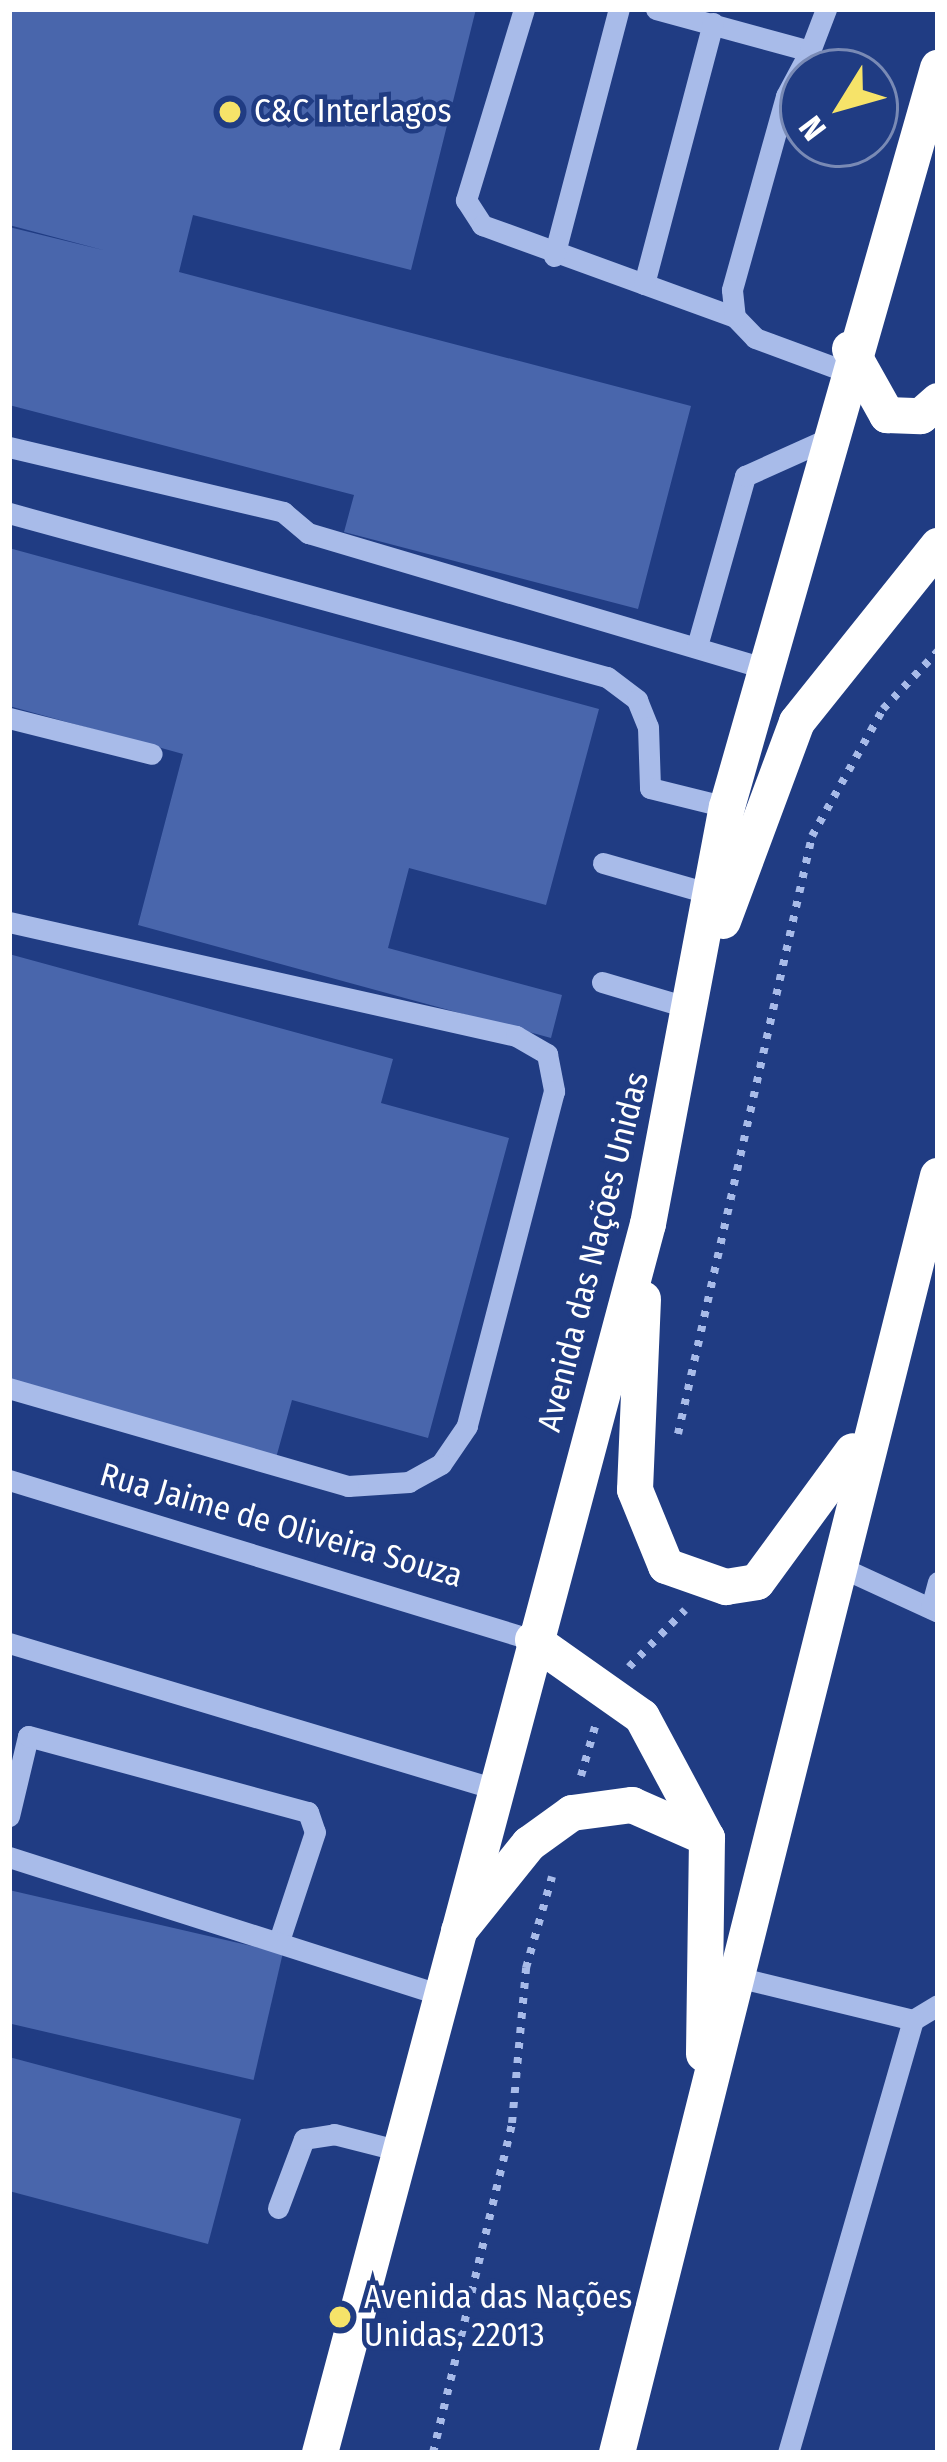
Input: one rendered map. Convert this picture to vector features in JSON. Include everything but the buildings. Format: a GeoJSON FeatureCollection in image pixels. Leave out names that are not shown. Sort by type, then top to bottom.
{"type":"FeatureCollection","features":[{"type":"Feature","properties":{"kind":"highway","name":"Avenida das Nações Unidas"},"geometry":{"type":"LineString","coordinates":[[320,2453],[436,1993],[648,1224],[727,807],[847,360],[938,68]]}},
{"type":"Feature","properties":{"kind":"highway"},"geometry":{"type":"LineString","coordinates":[[847,360],[887,415],[922,416],[938,401]]}},
{"type":"Feature","properties":{"kind":"highway"},"geometry":{"type":"LineString","coordinates":[[690,1008],[797,722],[938,546]]}},
{"type":"Feature","properties":{"kind":"highway"},"geometry":{"type":"LineString","coordinates":[[617,2453],[704,2124],[870,1424],[938,1176]]}},
{"type":"Feature","properties":{"kind":"highway"},"geometry":{"type":"LineString","coordinates":[[648,1224],[635,1490],[665,1566],[726,1587],[757,1582],[790,1550],[870,1424]]}},
{"type":"Feature","properties":{"kind":"highway"},"geometry":{"type":"LineString","coordinates":[[533,1640],[642,1717],[707,1838],[704,2124]]}},
{"type":"Feature","properties":{"kind":"highway"},"geometry":{"type":"LineString","coordinates":[[451,1942],[529,1844],[572,1813],[632,1805],[707,1838]]}},
{"type":"Feature","properties":{"kind":"street"},"geometry":{"type":"LineString","coordinates":[[524,9],[466,200],[482,225],[554,256],[735,317],[755,338],[847,360]]}},
{"type":"Feature","properties":{"kind":"street"},"geometry":{"type":"LineString","coordinates":[[554,256],[619,9]]}},
{"type":"Feature","properties":{"kind":"street"},"geometry":{"type":"LineString","coordinates":[[656,9],[800,48]]}},
{"type":"Feature","properties":{"kind":"street"},"geometry":{"type":"LineString","coordinates":[[811,48],[826,9]]}},
{"type":"Feature","properties":{"kind":"street"},"geometry":{"type":"LineString","coordinates":[[644,284],[713,23]]}},
{"type":"Feature","properties":{"kind":"street"},"geometry":{"type":"LineString","coordinates":[[735,317],[732,290],[779,121]]}},
{"type":"Feature","properties":{"kind":"street"},"geometry":{"type":"LineString","coordinates":[[697,646],[745,476],[825,440]]}},
{"type":"Feature","properties":{"kind":"street"},"geometry":{"type":"LineString","coordinates":[[9,447],[283,512],[308,532],[766,668]]}},
{"type":"Feature","properties":{"kind":"street"},"geometry":{"type":"LineString","coordinates":[[9,512],[608,677],[643,714],[650,788],[727,807]]}},
{"type":"Feature","properties":{"kind":"street"},"geometry":{"type":"LineString","coordinates":[[9,718],[152,754]]}},
{"type":"Feature","properties":{"kind":"street"},"geometry":{"type":"LineString","coordinates":[[603,862],[711,894]]}},
{"type":"Feature","properties":{"kind":"street"},"geometry":{"type":"LineString","coordinates":[[9,922],[516,1036],[547,1054],[554,1090],[466,1426],[425,1473],[348,1486],[9,1388]]}},
{"type":"Feature","properties":{"kind":"street"},"geometry":{"type":"LineString","coordinates":[[602,982],[690,1008]]}},
{"type":"Feature","properties":{"kind":"street","name":"Rua Jaime de Oliveira Souza"},"geometry":{"type":"LineString","coordinates":[[9,1480],[533,1640]]}},
{"type":"Feature","properties":{"kind":"street"},"geometry":{"type":"LineString","coordinates":[[836,1564],[934,1610],[938,1582]]}},
{"type":"Feature","properties":{"kind":"street"},"geometry":{"type":"LineString","coordinates":[[9,1643],[492,1788]]}},
{"type":"Feature","properties":{"kind":"street"},"geometry":{"type":"LineString","coordinates":[[9,1816],[28,1736],[308,1812],[315,1832],[281,1935]]}},
{"type":"Feature","properties":{"kind":"street"},"geometry":{"type":"LineString","coordinates":[[9,1857],[281,1935],[436,1993]]}},
{"type":"Feature","properties":{"kind":"street"},"geometry":{"type":"LineString","coordinates":[[737,1976],[913,2020]]}},
{"type":"Feature","properties":{"kind":"street"},"geometry":{"type":"LineString","coordinates":[[788,2453],[913,2020],[938,2005]]}},
{"type":"Feature","properties":{"kind":"street"},"geometry":{"type":"LineString","coordinates":[[278,2208],[304,2139],[334,2134],[397,2150]]}},
{"type":"Feature","properties":{"kind":"place","name":"C&C Interlagos"},"geometry":{"type":"Point","coordinates":[230,112]}},
{"type":"Feature","properties":{"kind":"place","name":"Avenida das Nações Unidas, 22013"},"geometry":{"type":"Point","coordinates":[340,2317]}}]}
